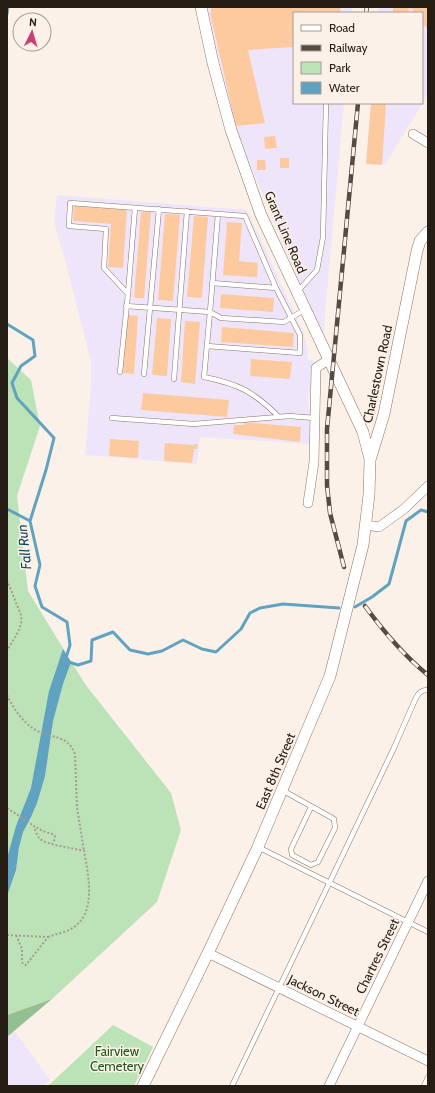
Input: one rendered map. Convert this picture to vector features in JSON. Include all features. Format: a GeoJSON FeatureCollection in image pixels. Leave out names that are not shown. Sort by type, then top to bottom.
{"type":"FeatureCollection","features":[{"type":"Feature","properties":{"kind":"street","name":"Grant Line Road"},"geometry":{"type":"LineString","coordinates":[[201,7],[213,63],[237,147],[261,215],[304,310],[363,432],[370,460]]}},
{"type":"Feature","properties":{"kind":"street"},"geometry":{"type":"LineString","coordinates":[[413,134],[428,143]]}},
{"type":"Feature","properties":{"kind":"street","name":"Charlestown Road"},"geometry":{"type":"LineString","coordinates":[[366,525],[370,480],[370,460],[384,414],[417,251],[420,241],[428,232]]}},
{"type":"Feature","properties":{"kind":"street"},"geometry":{"type":"LineString","coordinates":[[308,503],[314,462],[316,368],[328,360]]}},
{"type":"Feature","properties":{"kind":"street"},"geometry":{"type":"LineString","coordinates":[[366,525],[379,527],[404,509],[428,486]]}},
{"type":"Feature","properties":{"kind":"street","name":"East 8th Street"},"geometry":{"type":"LineString","coordinates":[[143,1086],[258,846],[330,676],[363,545],[366,525]]}},
{"type":"Feature","properties":{"kind":"street","name":"Chartres Street"},"geometry":{"type":"LineString","coordinates":[[330,1086],[428,881]]}},
{"type":"Feature","properties":{"kind":"street","name":"Jackson Street"},"geometry":{"type":"LineString","coordinates":[[208,953],[428,1060]]}},
{"type":"Feature","properties":{"kind":"lane"},"geometry":{"type":"LineString","coordinates":[[296,292],[317,270],[323,237],[326,104]]}},
{"type":"Feature","properties":{"kind":"lane"},"geometry":{"type":"LineString","coordinates":[[128,294],[104,268],[106,229],[68,226],[70,203],[245,216],[276,288],[300,335],[300,353],[207,346]]}},
{"type":"Feature","properties":{"kind":"lane"},"geometry":{"type":"LineString","coordinates":[[120,372],[135,208]]}},
{"type":"Feature","properties":{"kind":"lane"},"geometry":{"type":"LineString","coordinates":[[144,374],[159,209]]}},
{"type":"Feature","properties":{"kind":"lane"},"geometry":{"type":"LineString","coordinates":[[174,379],[187,211]]}},
{"type":"Feature","properties":{"kind":"lane"},"geometry":{"type":"LineString","coordinates":[[218,214],[204,377],[226,381],[247,391],[262,400],[279,417]]}},
{"type":"Feature","properties":{"kind":"lane"},"geometry":{"type":"LineString","coordinates":[[212,283],[276,288]]}},
{"type":"Feature","properties":{"kind":"lane"},"geometry":{"type":"LineString","coordinates":[[126,306],[210,312],[221,318],[284,322],[304,310]]}},
{"type":"Feature","properties":{"kind":"lane"},"geometry":{"type":"LineString","coordinates":[[112,418],[194,424],[289,416],[315,418]]}},
{"type":"Feature","properties":{"kind":"lane"},"geometry":{"type":"LineString","coordinates":[[232,1086],[419,693],[424,690],[428,690]]}},
{"type":"Feature","properties":{"kind":"lane"},"geometry":{"type":"LineString","coordinates":[[282,790],[334,819],[335,828],[318,862],[311,865],[292,855],[290,849],[312,807]]}},
{"type":"Feature","properties":{"kind":"lane"},"geometry":{"type":"LineString","coordinates":[[258,846],[428,932]]}},
{"type":"Feature","properties":{"kind":"lane"},"geometry":{"type":"LineString","coordinates":[[424,1086],[428,1078]]}},
{"type":"Feature","properties":{"kind":"path"},"geometry":{"type":"LineString","coordinates":[[7,580],[22,620],[20,629],[7,651]]}},
{"type":"Feature","properties":{"kind":"path"},"geometry":{"type":"LineString","coordinates":[[7,695],[12,706],[35,730],[66,741],[72,746],[75,754],[77,807],[88,877],[88,905],[84,918],[74,928],[48,937],[7,935]]}},
{"type":"Feature","properties":{"kind":"path"},"geometry":{"type":"LineString","coordinates":[[7,808],[42,832],[55,836],[52,844]]}},
{"type":"Feature","properties":{"kind":"path"},"geometry":{"type":"LineString","coordinates":[[34,826],[40,839],[43,841],[84,851]]}},
{"type":"Feature","properties":{"kind":"path"},"geometry":{"type":"LineString","coordinates":[[16,935],[22,949],[22,962],[26,965],[48,937]]}},
{"type":"Feature","properties":{"kind":"shaded area"},"geometry":{"type":"Polygon","coordinates":[[[206,7],[353,7],[352,12],[293,12],[293,104],[344,104],[323,338],[236,131],[206,7]]]}},
{"type":"Feature","properties":{"kind":"shaded area"},"geometry":{"type":"Polygon","coordinates":[[[379,7],[428,7],[428,94],[423,102],[423,12],[378,12],[379,7]]]}},
{"type":"Feature","properties":{"kind":"shaded area"},"geometry":{"type":"Polygon","coordinates":[[[371,104],[422,104],[385,165],[367,164],[371,104]]]}},
{"type":"Feature","properties":{"kind":"shaded area"},"geometry":{"type":"Polygon","coordinates":[[[57,195],[247,210],[303,331],[308,352],[307,359],[313,360],[314,364],[308,400],[312,426],[312,444],[200,437],[197,464],[85,455],[91,385],[91,362],[54,222],[57,195]]]}},
{"type":"Feature","properties":{"kind":"shaded area"},"geometry":{"type":"Polygon","coordinates":[[[15,1031],[50,1080],[43,1086],[7,1086],[7,1037],[15,1031]]]}},
{"type":"Feature","properties":{"kind":"green space"},"geometry":{"type":"Polygon","coordinates":[[[7,358],[31,380],[40,426],[17,496],[28,591],[85,684],[171,793],[181,830],[157,902],[52,999],[7,1015],[7,358]]]}},
{"type":"Feature","properties":{"kind":"green space"},"geometry":{"type":"Polygon","coordinates":[[[52,999],[7,1037],[7,1015],[52,999]]]}},
{"type":"Feature","properties":{"kind":"green space","name":"Fairview Cemetery"},"geometry":{"type":"Polygon","coordinates":[[[113,1025],[153,1047],[134,1086],[48,1086],[113,1025]]]}},
{"type":"Feature","properties":{"kind":"water"},"geometry":{"type":"Polygon","coordinates":[[[63,649],[71,662],[63,684],[53,721],[45,776],[37,803],[23,832],[19,847],[16,870],[8,893],[7,905],[7,858],[16,826],[31,788],[49,691],[63,649]]]}},
{"type":"Feature","properties":{"kind":"building"},"geometry":{"type":"Polygon","coordinates":[[[211,7],[340,7],[341,12],[293,12],[293,47],[248,50],[265,123],[236,126],[211,13],[211,7]]]}},
{"type":"Feature","properties":{"kind":"building"},"geometry":{"type":"Polygon","coordinates":[[[393,7],[428,7],[428,28],[423,26],[423,12],[412,12],[413,10],[410,8],[408,12],[393,12],[393,7]]]}},
{"type":"Feature","properties":{"kind":"building"},"geometry":{"type":"Polygon","coordinates":[[[371,104],[386,104],[382,165],[366,164],[371,104]]]}},
{"type":"Feature","properties":{"kind":"building"},"geometry":{"type":"Polygon","coordinates":[[[275,136],[277,148],[265,149],[264,137],[275,136]]]}},
{"type":"Feature","properties":{"kind":"building"},"geometry":{"type":"Polygon","coordinates":[[[280,158],[289,158],[289,168],[280,168],[280,158]]]}},
{"type":"Feature","properties":{"kind":"building"},"geometry":{"type":"Polygon","coordinates":[[[257,160],[265,160],[266,170],[257,170],[257,160]]]}},
{"type":"Feature","properties":{"kind":"building"},"geometry":{"type":"Polygon","coordinates":[[[74,206],[127,210],[123,268],[108,267],[111,224],[73,221],[74,206]]]}},
{"type":"Feature","properties":{"kind":"building"},"geometry":{"type":"Polygon","coordinates":[[[141,212],[151,212],[144,298],[134,298],[141,212]]]}},
{"type":"Feature","properties":{"kind":"building"},"geometry":{"type":"Polygon","coordinates":[[[165,214],[180,215],[173,301],[158,300],[165,214]]]}},
{"type":"Feature","properties":{"kind":"building"},"geometry":{"type":"Polygon","coordinates":[[[194,216],[208,217],[202,298],[187,297],[194,216]]]}},
{"type":"Feature","properties":{"kind":"building"},"geometry":{"type":"Polygon","coordinates":[[[227,222],[242,223],[239,261],[258,263],[257,277],[223,275],[227,222]]]}},
{"type":"Feature","properties":{"kind":"building"},"geometry":{"type":"Polygon","coordinates":[[[221,294],[274,298],[273,312],[220,308],[221,294]]]}},
{"type":"Feature","properties":{"kind":"building"},"geometry":{"type":"Polygon","coordinates":[[[128,315],[138,316],[134,374],[123,373],[128,315]]]}},
{"type":"Feature","properties":{"kind":"building"},"geometry":{"type":"Polygon","coordinates":[[[157,318],[171,319],[167,376],[152,375],[157,318]]]}},
{"type":"Feature","properties":{"kind":"building"},"geometry":{"type":"Polygon","coordinates":[[[185,321],[200,322],[195,384],[181,382],[185,321]]]}},
{"type":"Feature","properties":{"kind":"building"},"geometry":{"type":"Polygon","coordinates":[[[222,327],[294,333],[293,347],[221,342],[222,327]]]}},
{"type":"Feature","properties":{"kind":"building"},"geometry":{"type":"Polygon","coordinates":[[[251,359],[292,362],[290,379],[250,376],[251,359]]]}},
{"type":"Feature","properties":{"kind":"building"},"geometry":{"type":"Polygon","coordinates":[[[143,393],[229,400],[227,417],[141,410],[143,393]]]}},
{"type":"Feature","properties":{"kind":"building"},"geometry":{"type":"Polygon","coordinates":[[[244,422],[301,427],[300,442],[233,434],[234,425],[244,425],[244,422]]]}},
{"type":"Feature","properties":{"kind":"building"},"geometry":{"type":"Polygon","coordinates":[[[110,439],[139,441],[138,458],[109,456],[110,439]]]}},
{"type":"Feature","properties":{"kind":"building"},"geometry":{"type":"Polygon","coordinates":[[[165,443],[198,444],[197,449],[194,449],[192,463],[164,461],[165,443]]]}},
{"type":"Feature","properties":{"kind":"waterway","name":"Fall Run"},"geometry":{"type":"LineString","coordinates":[[7,14],[8,7]]}},
{"type":"Feature","properties":{"kind":"waterway","name":"Fall Run"},"geometry":{"type":"LineString","coordinates":[[7,324],[33,340],[35,356],[21,366],[12,383],[17,398],[54,438],[46,470],[30,521],[40,565],[35,586],[42,607],[67,622],[70,645],[66,658]]}},
{"type":"Feature","properties":{"kind":"waterway"},"geometry":{"type":"LineString","coordinates":[[7,509],[30,521]]}},
{"type":"Feature","properties":{"kind":"waterway"},"geometry":{"type":"LineString","coordinates":[[355,607],[372,597],[389,584],[406,521],[421,510],[428,512]]}},
{"type":"Feature","properties":{"kind":"waterway"},"geometry":{"type":"LineString","coordinates":[[69,662],[78,665],[91,661],[92,640],[113,632],[130,650],[148,654],[162,651],[183,640],[202,649],[216,652],[241,629],[250,613],[260,608],[283,604],[339,608]]}},
{"type":"Feature","properties":{"kind":"railway"},"geometry":{"type":"LineString","coordinates":[[366,12],[367,7]]}},
{"type":"Feature","properties":{"kind":"railway"},"geometry":{"type":"LineString","coordinates":[[344,567],[330,513],[327,485],[327,429],[358,104]]}},
{"type":"Feature","properties":{"kind":"railway"},"geometry":{"type":"LineString","coordinates":[[365,606],[394,643],[428,675]]}}]}
